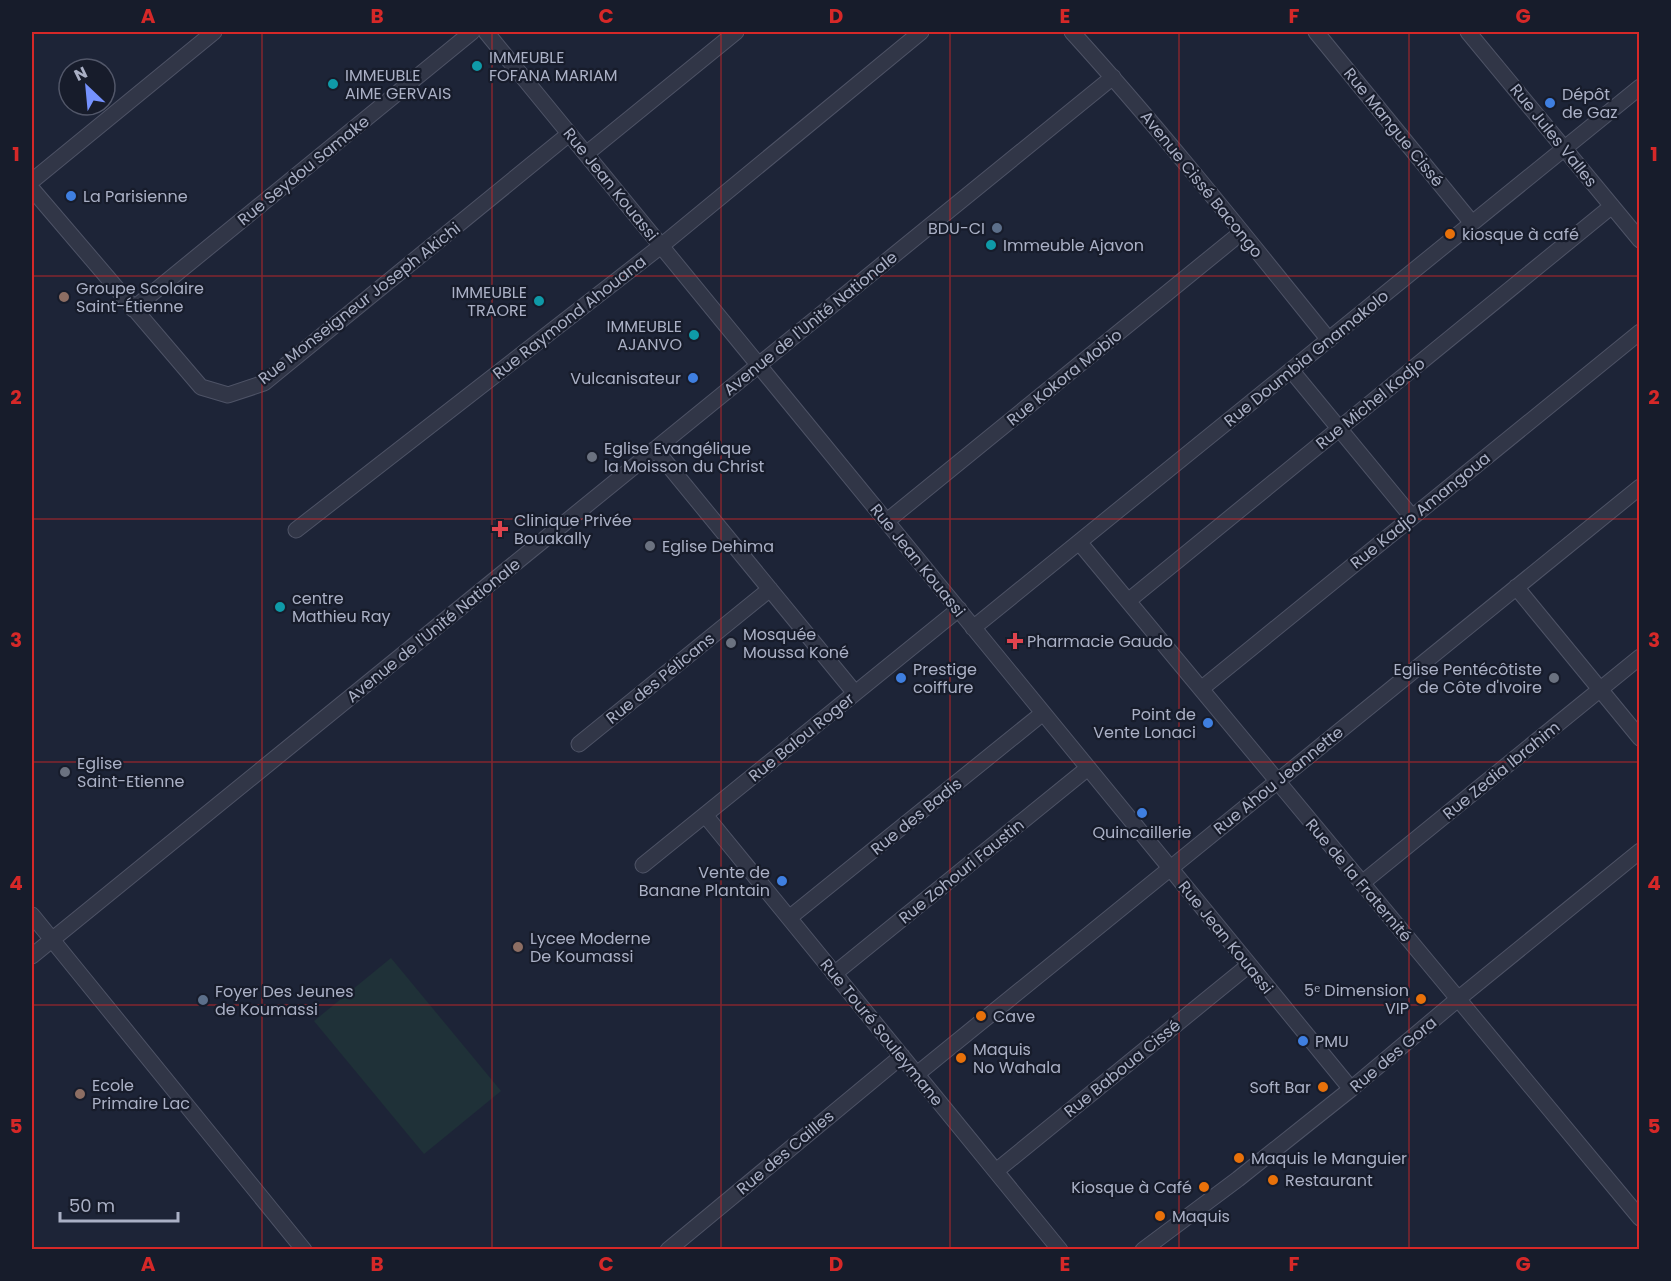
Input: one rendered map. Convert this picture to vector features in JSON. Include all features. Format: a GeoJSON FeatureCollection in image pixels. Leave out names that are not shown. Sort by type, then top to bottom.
{"type":"FeatureCollection","features":[{"type":"Feature","properties":{"kind":"street"},"geometry":{"type":"LineString","coordinates":[[32,181],[214,32]]}},
{"type":"Feature","properties":{"kind":"street","name":"Rue Seydou Samake"},"geometry":{"type":"LineString","coordinates":[[134,309],[472,32]]}},
{"type":"Feature","properties":{"kind":"street","name":"Rue Jean Kouassi"},"geometry":{"type":"LineString","coordinates":[[486,32],[1351,1089]]}},
{"type":"Feature","properties":{"kind":"street"},"geometry":{"type":"LineString","coordinates":[[586,153],[736,32]]}},
{"type":"Feature","properties":{"kind":"street","name":"Rue Raymond Ahouana"},"geometry":{"type":"LineString","coordinates":[[296,530],[661,246],[921,32]]}},
{"type":"Feature","properties":{"kind":"street","name":"Avenue Cissé Bacongo"},"geometry":{"type":"LineString","coordinates":[[1072,32],[1113,77],[1329,340]]}},
{"type":"Feature","properties":{"kind":"street","name":"Rue Mangue Cissé"},"geometry":{"type":"LineString","coordinates":[[1316,32],[1472,223]]}},
{"type":"Feature","properties":{"kind":"street","name":"Rue Jules Valles"},"geometry":{"type":"LineString","coordinates":[[1468,32],[1640,240]]}},
{"type":"Feature","properties":{"kind":"street","name":"Avenue de l'Unité Nationale"},"geometry":{"type":"LineString","coordinates":[[32,956],[1113,77]]}},
{"type":"Feature","properties":{"kind":"street","name":"Rue Doumbia Gnamakolo"},"geometry":{"type":"LineString","coordinates":[[974,628],[1640,87]]}},
{"type":"Feature","properties":{"kind":"street","name":"Rue Monseigneur Joseph Akichi"},"geometry":{"type":"LineString","coordinates":[[32,189],[201,387],[228,395],[264,383],[569,134]]}},
{"type":"Feature","properties":{"kind":"street","name":"Rue Michel Kodjo"},"geometry":{"type":"LineString","coordinates":[[1128,600],[1612,206]]}},
{"type":"Feature","properties":{"kind":"street","name":"Rue Kokora Mobio"},"geometry":{"type":"LineString","coordinates":[[887,521],[1242,232]]}},
{"type":"Feature","properties":{"kind":"street","name":"Rue Kadjo Amangoua"},"geometry":{"type":"LineString","coordinates":[[1201,689],[1640,332]]}},
{"type":"Feature","properties":{"kind":"street"},"geometry":{"type":"LineString","coordinates":[[1291,370],[1412,517]]}},
{"type":"Feature","properties":{"kind":"street"},"geometry":{"type":"LineString","coordinates":[[655,449],[855,693]]}},
{"type":"Feature","properties":{"kind":"street","name":"Rue Ahou Jeannette"},"geometry":{"type":"LineString","coordinates":[[917,1074],[1640,486]]}},
{"type":"Feature","properties":{"kind":"street","name":"Rue de la Fraternité"},"geometry":{"type":"LineString","coordinates":[[1080,542],[1640,1218]]}},
{"type":"Feature","properties":{"kind":"street"},"geometry":{"type":"LineString","coordinates":[[1516,587],[1640,738]]}},
{"type":"Feature","properties":{"kind":"street","name":"Rue des Pélicans"},"geometry":{"type":"LineString","coordinates":[[579,744],[770,590]]}},
{"type":"Feature","properties":{"kind":"street","name":"Rue Balou Roger"},"geometry":{"type":"LineString","coordinates":[[644,865],[959,609]]}},
{"type":"Feature","properties":{"kind":"street","name":"Rue Zedia Ibrahim"},"geometry":{"type":"LineString","coordinates":[[1362,883],[1640,657]]}},
{"type":"Feature","properties":{"kind":"street","name":"Rue des Badis"},"geometry":{"type":"LineString","coordinates":[[789,918],[1043,713]]}},
{"type":"Feature","properties":{"kind":"street","name":"Rue Zohouri Faustin"},"geometry":{"type":"LineString","coordinates":[[834,974],[1088,768]]}},
{"type":"Feature","properties":{"kind":"street","name":"Rue Touré Souleymane"},"geometry":{"type":"LineString","coordinates":[[705,815],[1060,1250]]}},
{"type":"Feature","properties":{"kind":"street","name":"Rue des Gora"},"geometry":{"type":"LineString","coordinates":[[1143,1250],[1238,1179],[1351,1089],[1640,851]]}},
{"type":"Feature","properties":{"kind":"street"},"geometry":{"type":"LineString","coordinates":[[32,915],[304,1250]]}},
{"type":"Feature","properties":{"kind":"street","name":"Rue Baboua Cissé"},"geometry":{"type":"LineString","coordinates":[[996,1171],[1249,965]]}},
{"type":"Feature","properties":{"kind":"street","name":"Rue des Cailles"},"geometry":{"type":"LineString","coordinates":[[676,1247],[902,1056]]}},
{"type":"Feature","properties":{"kind":"shaded area"},"geometry":{"type":"Polygon","coordinates":[[[391,958],[501,1091],[424,1154],[314,1021],[391,958]]]}},
{"type":"Feature","properties":{"kind":"place","name":"IMMEUBLE FOFANA MARIAM"},"geometry":{"type":"Point","coordinates":[477,66]}},
{"type":"Feature","properties":{"kind":"place","name":"IMMEUBLE AIME GERVAIS"},"geometry":{"type":"Point","coordinates":[333,84]}},
{"type":"Feature","properties":{"kind":"place","name":"Dépôt de Gaz"},"geometry":{"type":"Point","coordinates":[1550,103]}},
{"type":"Feature","properties":{"kind":"place","name":"La Parisienne"},"geometry":{"type":"Point","coordinates":[71,196]}},
{"type":"Feature","properties":{"kind":"place","name":"BDU-CI"},"geometry":{"type":"Point","coordinates":[997,228]}},
{"type":"Feature","properties":{"kind":"place","name":"kiosque à café"},"geometry":{"type":"Point","coordinates":[1450,234]}},
{"type":"Feature","properties":{"kind":"place","name":"Immeuble Ajavon"},"geometry":{"type":"Point","coordinates":[991,245]}},
{"type":"Feature","properties":{"kind":"place","name":"Groupe Scolaire Saint-Étienne"},"geometry":{"type":"Point","coordinates":[64,297]}},
{"type":"Feature","properties":{"kind":"place","name":"IMMEUBLE TRAORE"},"geometry":{"type":"Point","coordinates":[539,301]}},
{"type":"Feature","properties":{"kind":"place","name":"IMMEUBLE AJANVO"},"geometry":{"type":"Point","coordinates":[694,335]}},
{"type":"Feature","properties":{"kind":"place","name":"Vulcanisateur"},"geometry":{"type":"Point","coordinates":[693,378]}},
{"type":"Feature","properties":{"kind":"place","name":"Eglise Evangélique la Moisson du Christ"},"geometry":{"type":"Point","coordinates":[592,457]}},
{"type":"Feature","properties":{"kind":"place","name":"Clinique Privée Bouakally"},"geometry":{"type":"Point","coordinates":[500,529]}},
{"type":"Feature","properties":{"kind":"place","name":"Eglise Dehima"},"geometry":{"type":"Point","coordinates":[650,546]}},
{"type":"Feature","properties":{"kind":"place","name":"centre Mathieu Ray"},"geometry":{"type":"Point","coordinates":[280,607]}},
{"type":"Feature","properties":{"kind":"place","name":"Pharmacie Gaudo"},"geometry":{"type":"Point","coordinates":[1015,641]}},
{"type":"Feature","properties":{"kind":"place","name":"Mosquée Moussa Koné"},"geometry":{"type":"Point","coordinates":[731,643]}},
{"type":"Feature","properties":{"kind":"place","name":"Prestige coiffure"},"geometry":{"type":"Point","coordinates":[901,678]}},
{"type":"Feature","properties":{"kind":"place","name":"Eglise Pentécôtiste de Côte d'Ivoire"},"geometry":{"type":"Point","coordinates":[1554,678]}},
{"type":"Feature","properties":{"kind":"place","name":"Point de Vente Lonaci"},"geometry":{"type":"Point","coordinates":[1208,723]}},
{"type":"Feature","properties":{"kind":"place","name":"Eglise Saint-Etienne"},"geometry":{"type":"Point","coordinates":[65,772]}},
{"type":"Feature","properties":{"kind":"place","name":"Quincaillerie"},"geometry":{"type":"Point","coordinates":[1142,813]}},
{"type":"Feature","properties":{"kind":"place","name":"Vente de Banane Plantain"},"geometry":{"type":"Point","coordinates":[782,881]}},
{"type":"Feature","properties":{"kind":"place","name":"Lycee Moderne De Koumassi"},"geometry":{"type":"Point","coordinates":[518,947]}},
{"type":"Feature","properties":{"kind":"place","name":"5ᵉ Dimension VIP"},"geometry":{"type":"Point","coordinates":[1421,999]}},
{"type":"Feature","properties":{"kind":"place","name":"Foyer Des Jeunes de Koumassi"},"geometry":{"type":"Point","coordinates":[203,1000]}},
{"type":"Feature","properties":{"kind":"place","name":"Cave"},"geometry":{"type":"Point","coordinates":[981,1016]}},
{"type":"Feature","properties":{"kind":"place","name":"PMU"},"geometry":{"type":"Point","coordinates":[1303,1041]}},
{"type":"Feature","properties":{"kind":"place","name":"Maquis No Wahala"},"geometry":{"type":"Point","coordinates":[961,1058]}},
{"type":"Feature","properties":{"kind":"place","name":"Soft Bar"},"geometry":{"type":"Point","coordinates":[1323,1087]}},
{"type":"Feature","properties":{"kind":"place","name":"Ecole Primaire Lac"},"geometry":{"type":"Point","coordinates":[80,1094]}},
{"type":"Feature","properties":{"kind":"place","name":"Maquis le Manguier"},"geometry":{"type":"Point","coordinates":[1239,1158]}},
{"type":"Feature","properties":{"kind":"place","name":"Restaurant"},"geometry":{"type":"Point","coordinates":[1273,1180]}},
{"type":"Feature","properties":{"kind":"place","name":"Kiosque à Café"},"geometry":{"type":"Point","coordinates":[1204,1187]}},
{"type":"Feature","properties":{"kind":"place","name":"Maquis"},"geometry":{"type":"Point","coordinates":[1160,1216]}}]}
